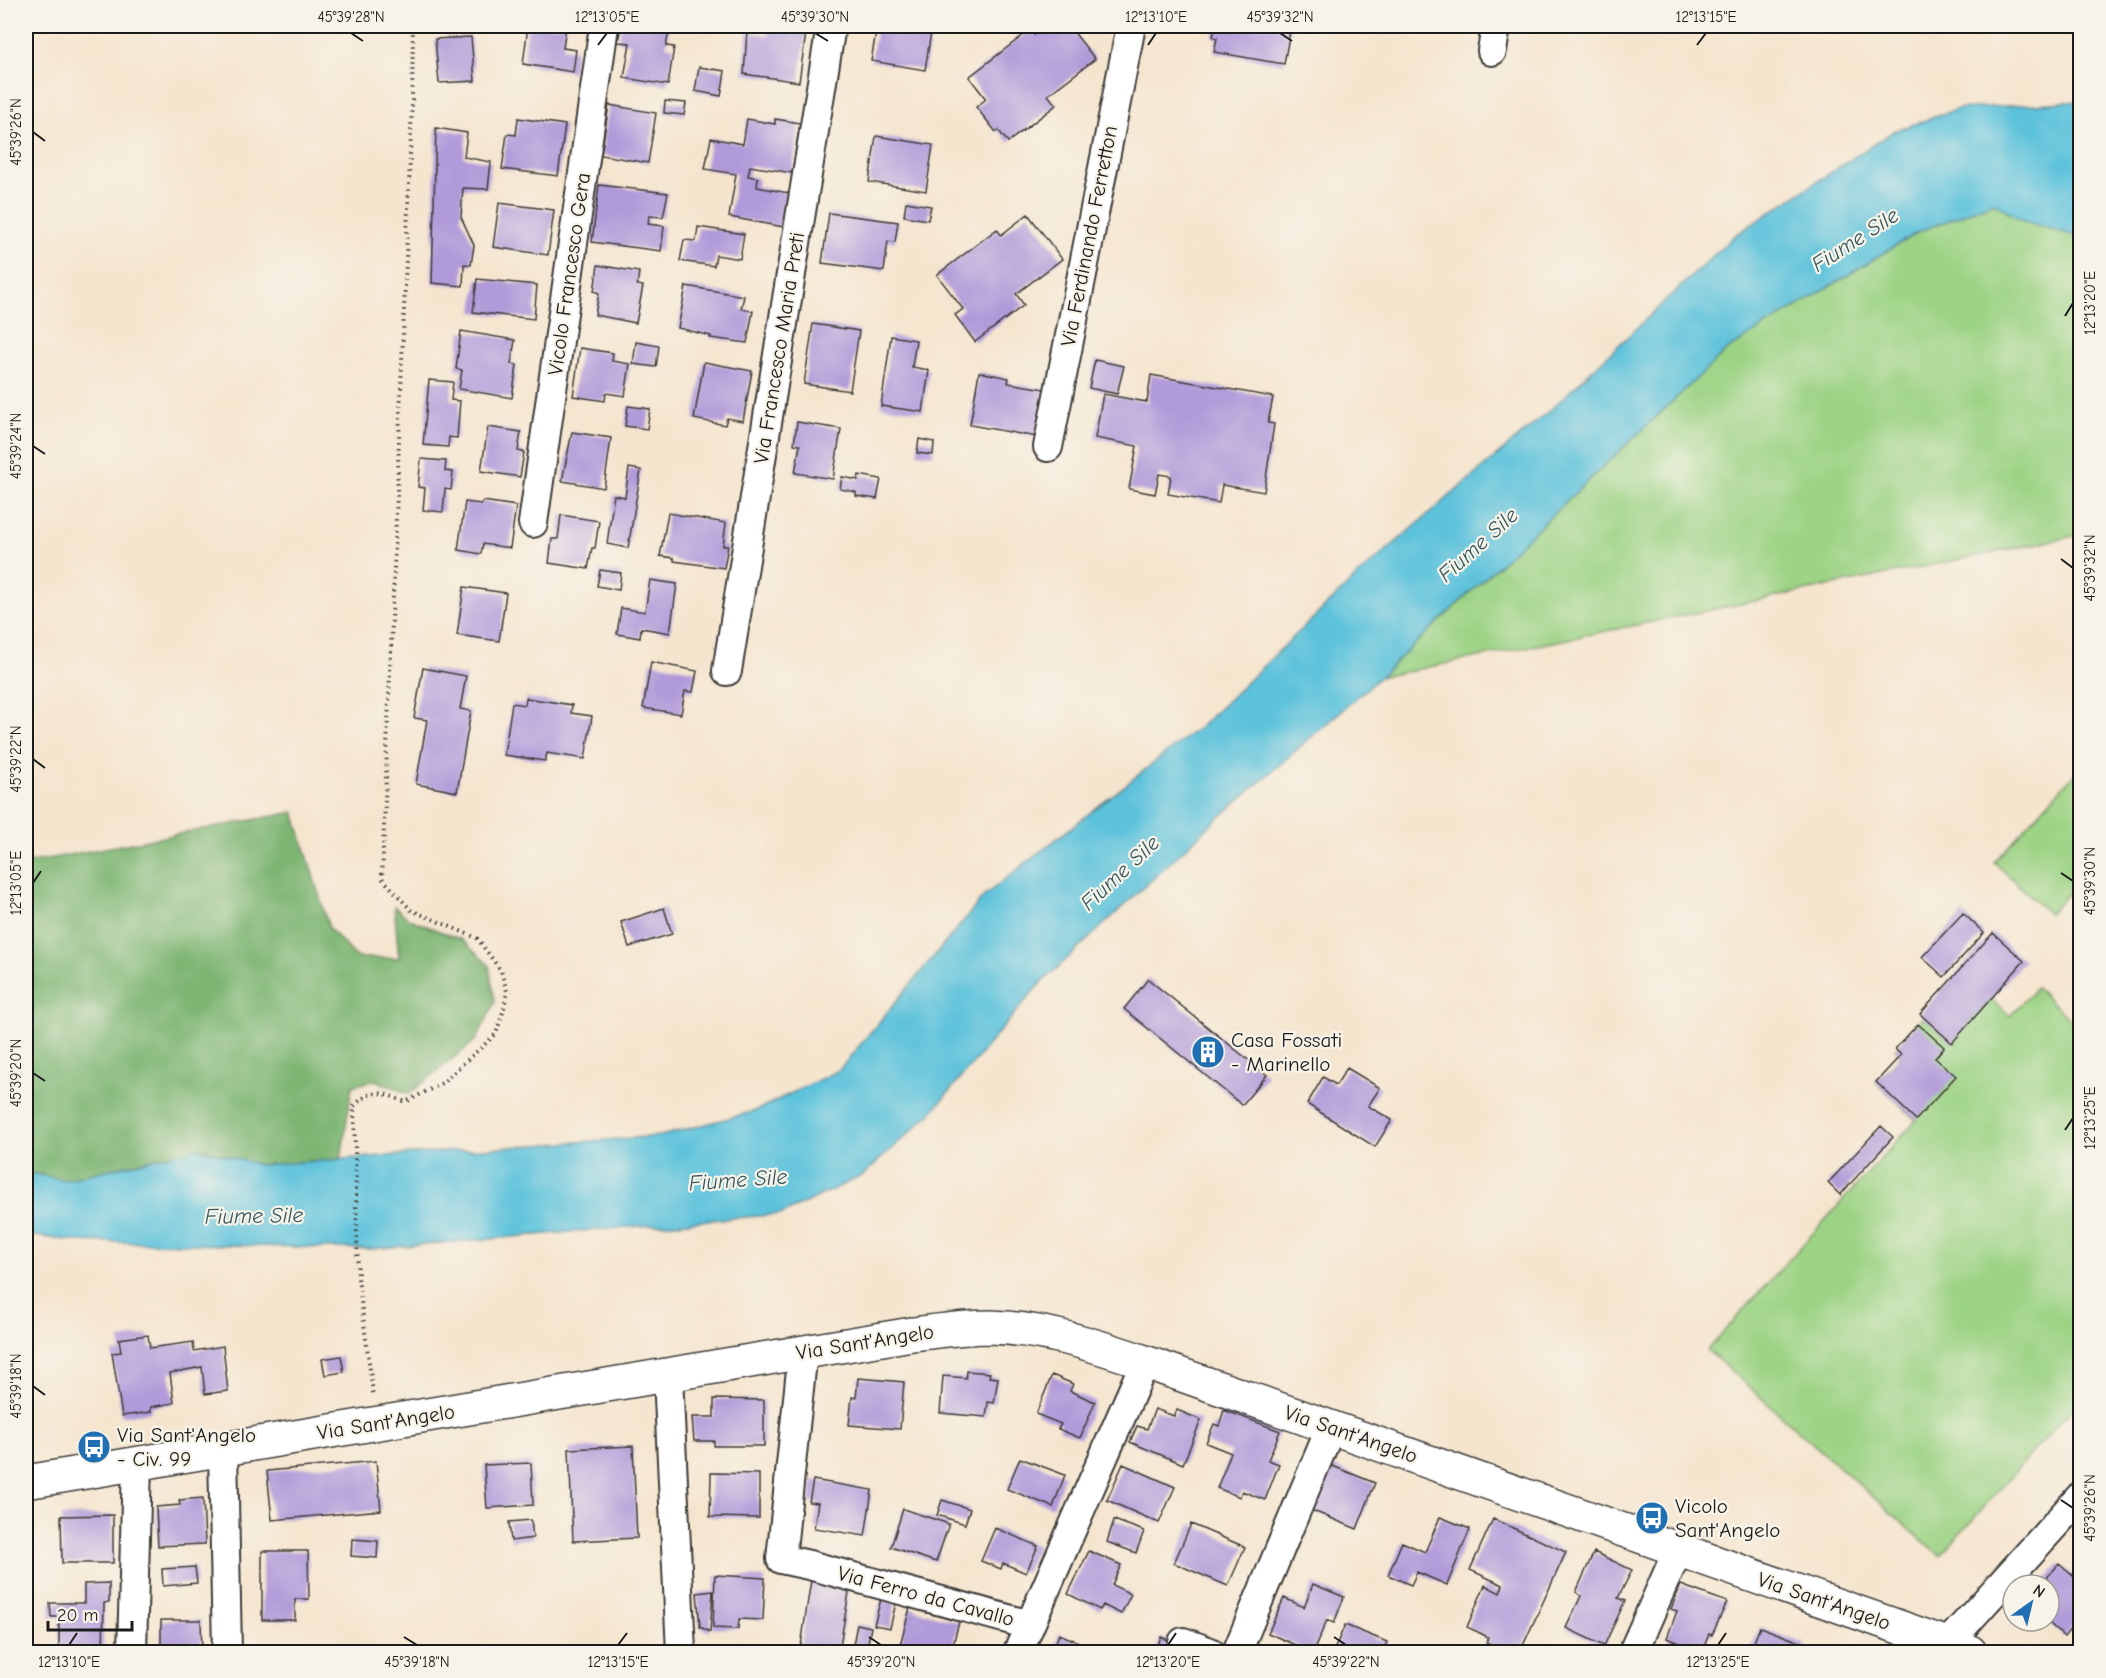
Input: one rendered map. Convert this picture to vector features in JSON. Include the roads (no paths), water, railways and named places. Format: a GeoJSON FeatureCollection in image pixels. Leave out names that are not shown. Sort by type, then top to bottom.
{"type":"FeatureCollection","features":[{"type":"Feature","properties":{"kind":"street","name":"Vicolo Francesco Gera"},"geometry":{"type":"LineString","coordinates":[[533,523],[604,26]]}},
{"type":"Feature","properties":{"kind":"street","name":"Via Francesco Maria Preti"},"geometry":{"type":"LineString","coordinates":[[727,670],[831,26]]}},
{"type":"Feature","properties":{"kind":"street","name":"Via Ferdinando Ferretton"},"geometry":{"type":"LineString","coordinates":[[1048,447],[1131,26]]}},
{"type":"Feature","properties":{"kind":"street","name":"Via Sant'Angelo"},"geometry":{"type":"LineString","coordinates":[[26,1482],[912,1334],[953,1329],[991,1328],[1028,1331],[1073,1339],[1145,1362],[1959,1648]]}},
{"type":"Feature","properties":{"kind":"street","name":"Via Ferro da Cavallo"},"geometry":{"type":"LineString","coordinates":[[803,1351],[781,1559],[809,1564],[1030,1625],[1145,1362]]}},
{"type":"Feature","properties":{"kind":"street"},"geometry":{"type":"LineString","coordinates":[[668,1376],[681,1653]]}},
{"type":"Feature","properties":{"kind":"street"},"geometry":{"type":"LineString","coordinates":[[1237,1653],[1331,1427]]}},
{"type":"Feature","properties":{"kind":"street"},"geometry":{"type":"LineString","coordinates":[[223,1448],[227,1653]]}},
{"type":"Feature","properties":{"kind":"street"},"geometry":{"type":"LineString","coordinates":[[132,1653],[136,1463]]}},
{"type":"Feature","properties":{"kind":"street"},"geometry":{"type":"LineString","coordinates":[[1959,1648],[2080,1497]]}},
{"type":"Feature","properties":{"kind":"street"},"geometry":{"type":"LineString","coordinates":[[1633,1653],[1678,1550]]}},
{"type":"Feature","properties":{"kind":"street"},"geometry":{"type":"LineString","coordinates":[[1018,1653],[1030,1625]]}},
{"type":"Feature","properties":{"kind":"street"},"geometry":{"type":"LineString","coordinates":[[1183,1642],[1210,1653]]}},
{"type":"Feature","properties":{"kind":"water","name":"Fiume Sile"},"geometry":{"type":"Polygon","coordinates":[[[2080,101],[2080,237],[2023,221],[1994,202],[1918,232],[1728,349],[1380,677],[1206,829],[1037,987],[931,1113],[863,1175],[782,1214],[370,1249],[76,1241],[26,1235],[26,1172],[65,1180],[199,1148],[260,1165],[661,1136],[755,1111],[839,1070],[985,895],[1202,725],[1359,574],[1550,410],[1734,236],[1894,131],[1958,109],[2080,101]]]}},
{"type":"Feature","properties":{"kind":"place","name":"Casa Fossati - Marinello"},"geometry":{"type":"Point","coordinates":[1208,1052]}},
{"type":"Feature","properties":{"kind":"place","name":"Via Sant'Angelo - Civ. 99"},"geometry":{"type":"Point","coordinates":[94,1447]}},
{"type":"Feature","properties":{"kind":"place","name":"Vicolo Sant'Angelo"},"geometry":{"type":"Point","coordinates":[1652,1518]}}]}
